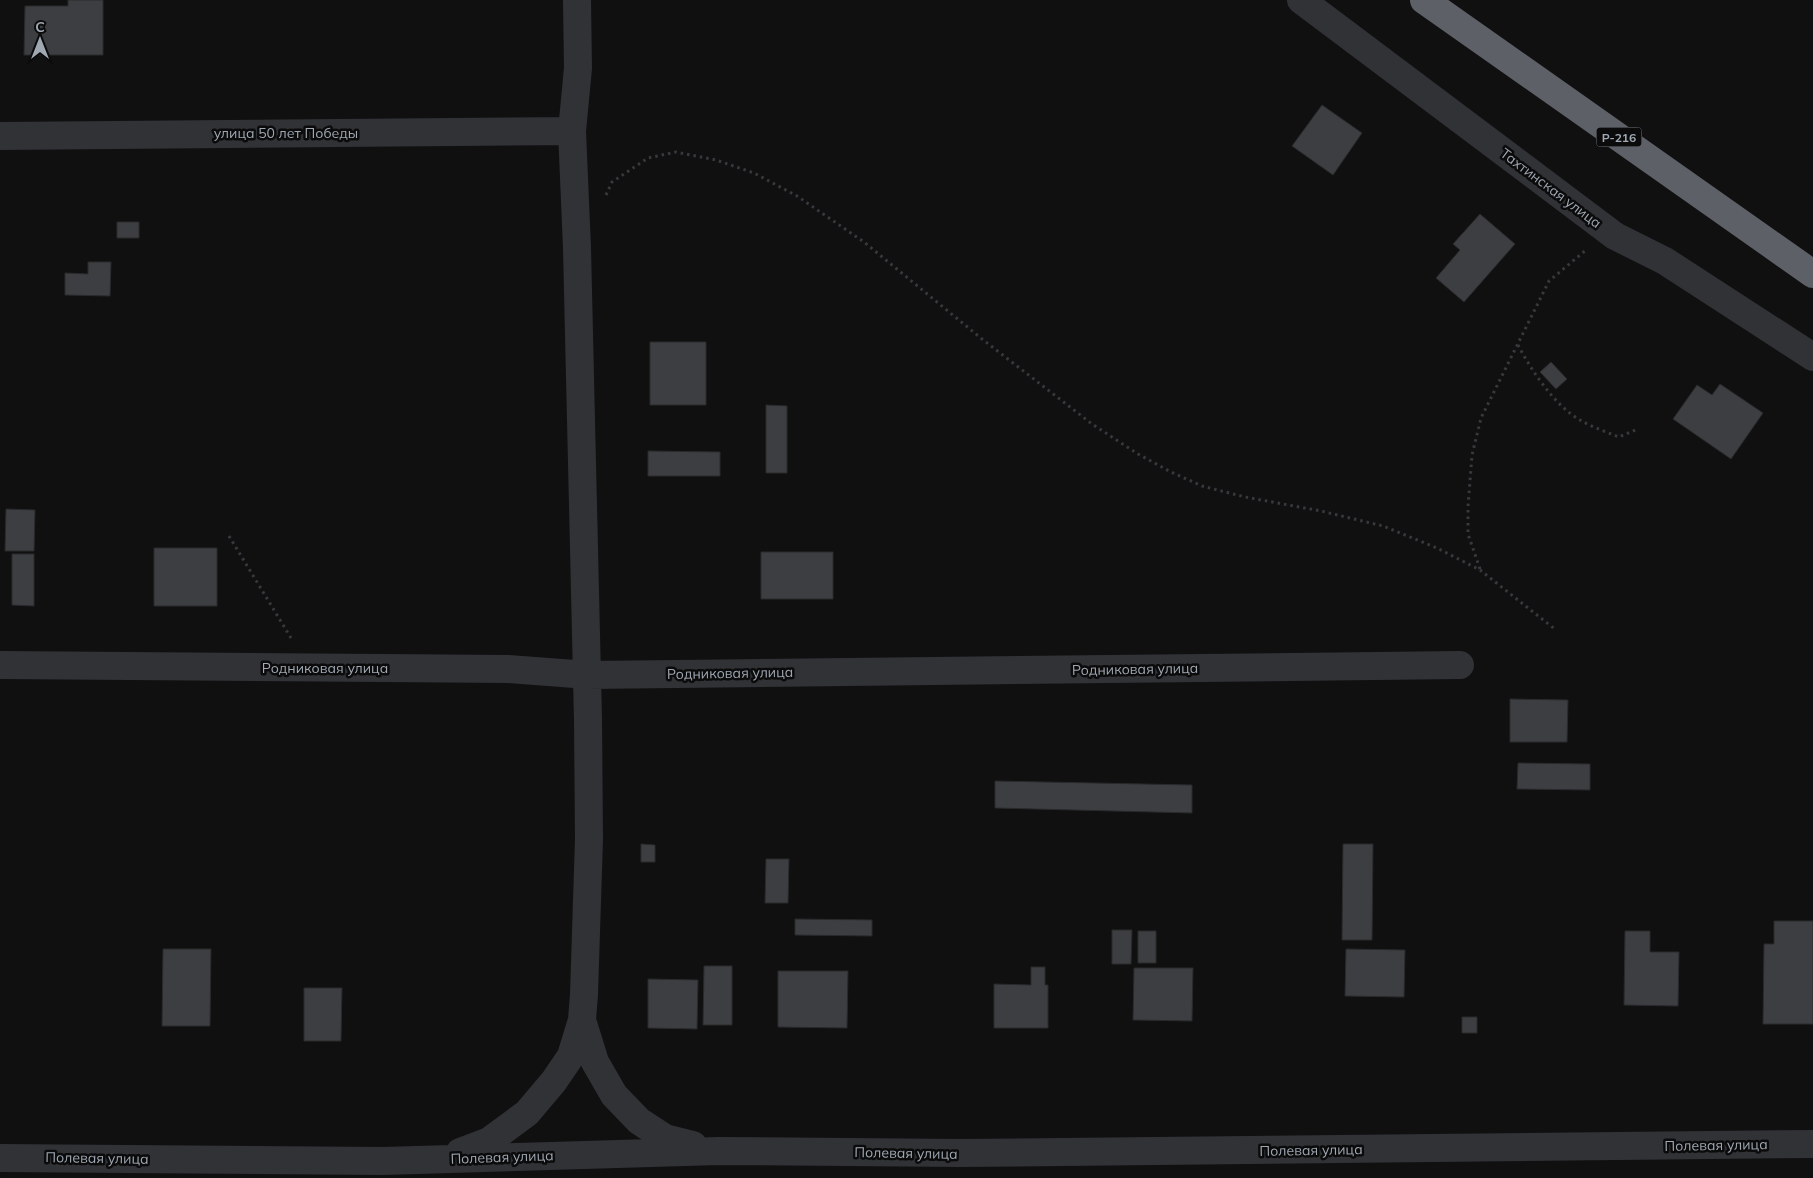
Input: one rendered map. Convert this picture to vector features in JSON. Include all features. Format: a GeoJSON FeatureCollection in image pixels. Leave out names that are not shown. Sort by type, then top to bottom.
{"type":"FeatureCollection","features":[{"type":"Feature","properties":{"kind":"highway","name":"Р-216"},"geometry":{"type":"LineString","coordinates":[[1424,0],[1813,274]]}},
{"type":"Feature","properties":{"kind":"street"},"geometry":{"type":"LineString","coordinates":[[441,1159],[489,1141],[527,1113],[554,1081],[571,1056],[582,1020],[589,839],[588,675],[577,248],[572,131],[578,68],[577,0]]}},
{"type":"Feature","properties":{"kind":"street","name":"Тахтинская улица"},"geometry":{"type":"LineString","coordinates":[[1301,0],[1615,236],[1665,261],[1813,357]]}},
{"type":"Feature","properties":{"kind":"street","name":"улица 50 лет Победы"},"geometry":{"type":"LineString","coordinates":[[0,136],[572,131]]}},
{"type":"Feature","properties":{"kind":"street","name":"Родниковая улица"},"geometry":{"type":"LineString","coordinates":[[0,665],[508,669],[588,675],[1460,665]]}},
{"type":"Feature","properties":{"kind":"street"},"geometry":{"type":"LineString","coordinates":[[582,1020],[595,1062],[614,1095],[639,1121],[665,1138],[719,1151]]}},
{"type":"Feature","properties":{"kind":"street","name":"Полевая улица"},"geometry":{"type":"LineString","coordinates":[[0,1158],[382,1170],[441,1159],[719,1151],[960,1153],[1813,1144]]}},
{"type":"Feature","properties":{"kind":"path"},"geometry":{"type":"LineString","coordinates":[[604,199],[612,182],[648,158],[676,152],[716,160],[754,173],[796,196],[864,242],[982,339],[1092,424],[1138,454],[1202,486],[1383,526],[1437,548],[1480,570],[1556,630]]}},
{"type":"Feature","properties":{"kind":"path"},"geometry":{"type":"LineString","coordinates":[[1480,570],[1468,534],[1468,507],[1472,455],[1481,418],[1549,281],[1586,250],[1615,236]]}},
{"type":"Feature","properties":{"kind":"path"},"geometry":{"type":"LineString","coordinates":[[1518,345],[1530,368],[1555,399],[1578,419],[1619,437],[1638,429]]}},
{"type":"Feature","properties":{"kind":"path"},"geometry":{"type":"LineString","coordinates":[[229,536],[309,667]]}},
{"type":"Feature","properties":{"kind":"building"},"geometry":{"type":"Polygon","coordinates":[[[68,0],[103,0],[103,55],[24,55],[25,6],[68,6],[68,0]]]}},
{"type":"Feature","properties":{"kind":"building"},"geometry":{"type":"Polygon","coordinates":[[[1322,105],[1362,133],[1333,175],[1292,146],[1322,105]]]}},
{"type":"Feature","properties":{"kind":"building"},"geometry":{"type":"Polygon","coordinates":[[[1480,214],[1515,244],[1464,302],[1436,278],[1460,250],[1453,244],[1480,214]]]}},
{"type":"Feature","properties":{"kind":"building"},"geometry":{"type":"Polygon","coordinates":[[[117,222],[139,222],[139,238],[117,238],[117,222]]]}},
{"type":"Feature","properties":{"kind":"building"},"geometry":{"type":"Polygon","coordinates":[[[88,262],[111,262],[110,296],[65,295],[65,273],[88,274],[88,262]]]}},
{"type":"Feature","properties":{"kind":"building"},"geometry":{"type":"Polygon","coordinates":[[[650,342],[706,342],[706,405],[650,405],[650,342]]]}},
{"type":"Feature","properties":{"kind":"building"},"geometry":{"type":"Polygon","coordinates":[[[1551,362],[1567,379],[1556,389],[1540,372],[1551,362]]]}},
{"type":"Feature","properties":{"kind":"building"},"geometry":{"type":"Polygon","coordinates":[[[1720,384],[1763,413],[1731,459],[1673,419],[1697,385],[1712,395],[1720,384]]]}},
{"type":"Feature","properties":{"kind":"building"},"geometry":{"type":"Polygon","coordinates":[[[766,405],[787,406],[787,473],[766,473],[766,405]]]}},
{"type":"Feature","properties":{"kind":"building"},"geometry":{"type":"Polygon","coordinates":[[[648,451],[720,452],[720,476],[648,476],[648,451]]]}},
{"type":"Feature","properties":{"kind":"building"},"geometry":{"type":"Polygon","coordinates":[[[6,509],[35,510],[34,551],[5,551],[6,509]]]}},
{"type":"Feature","properties":{"kind":"building"},"geometry":{"type":"Polygon","coordinates":[[[154,548],[217,548],[217,606],[154,606],[154,548]]]}},
{"type":"Feature","properties":{"kind":"building"},"geometry":{"type":"Polygon","coordinates":[[[761,552],[833,552],[833,599],[761,599],[761,552]]]}},
{"type":"Feature","properties":{"kind":"building"},"geometry":{"type":"Polygon","coordinates":[[[12,554],[34,554],[34,606],[12,605],[12,554]]]}},
{"type":"Feature","properties":{"kind":"building"},"geometry":{"type":"Polygon","coordinates":[[[1510,699],[1568,700],[1567,742],[1510,742],[1510,699]]]}},
{"type":"Feature","properties":{"kind":"building"},"geometry":{"type":"Polygon","coordinates":[[[1518,763],[1590,764],[1590,790],[1517,789],[1518,763]]]}},
{"type":"Feature","properties":{"kind":"building"},"geometry":{"type":"Polygon","coordinates":[[[995,781],[1192,785],[1192,813],[995,808],[995,781]]]}},
{"type":"Feature","properties":{"kind":"building"},"geometry":{"type":"Polygon","coordinates":[[[641,844],[655,845],[655,862],[641,862],[641,844]]]}},
{"type":"Feature","properties":{"kind":"building"},"geometry":{"type":"Polygon","coordinates":[[[1343,844],[1373,844],[1372,940],[1342,940],[1343,844]]]}},
{"type":"Feature","properties":{"kind":"building"},"geometry":{"type":"Polygon","coordinates":[[[766,859],[789,859],[788,903],[765,903],[766,859]]]}},
{"type":"Feature","properties":{"kind":"building"},"geometry":{"type":"Polygon","coordinates":[[[795,919],[872,920],[872,936],[795,935],[795,919]]]}},
{"type":"Feature","properties":{"kind":"building"},"geometry":{"type":"Polygon","coordinates":[[[1774,921],[1813,921],[1813,1024],[1763,1024],[1764,944],[1774,944],[1774,921]]]}},
{"type":"Feature","properties":{"kind":"building"},"geometry":{"type":"Polygon","coordinates":[[[1112,930],[1132,930],[1131,964],[1112,964],[1112,930]]]}},
{"type":"Feature","properties":{"kind":"building"},"geometry":{"type":"Polygon","coordinates":[[[1138,931],[1156,931],[1156,963],[1138,963],[1138,931]]]}},
{"type":"Feature","properties":{"kind":"building"},"geometry":{"type":"Polygon","coordinates":[[[1625,931],[1650,931],[1650,952],[1679,952],[1678,1006],[1624,1005],[1625,931]]]}},
{"type":"Feature","properties":{"kind":"building"},"geometry":{"type":"Polygon","coordinates":[[[163,949],[211,949],[210,1026],[162,1026],[163,949]]]}},
{"type":"Feature","properties":{"kind":"building"},"geometry":{"type":"Polygon","coordinates":[[[1346,949],[1405,950],[1404,997],[1345,996],[1346,949]]]}},
{"type":"Feature","properties":{"kind":"building"},"geometry":{"type":"Polygon","coordinates":[[[704,966],[732,966],[732,1025],[703,1025],[704,966]]]}},
{"type":"Feature","properties":{"kind":"building"},"geometry":{"type":"Polygon","coordinates":[[[1031,967],[1045,967],[1045,985],[1048,985],[1048,1028],[994,1028],[994,984],[1031,985],[1031,967]]]}},
{"type":"Feature","properties":{"kind":"building"},"geometry":{"type":"Polygon","coordinates":[[[1134,968],[1193,968],[1192,1021],[1133,1020],[1134,968]]]}},
{"type":"Feature","properties":{"kind":"building"},"geometry":{"type":"Polygon","coordinates":[[[778,971],[848,971],[847,1028],[778,1027],[778,971]]]}},
{"type":"Feature","properties":{"kind":"building"},"geometry":{"type":"Polygon","coordinates":[[[648,979],[698,980],[697,1029],[648,1028],[648,979]]]}},
{"type":"Feature","properties":{"kind":"building"},"geometry":{"type":"Polygon","coordinates":[[[304,988],[342,988],[341,1041],[304,1041],[304,988]]]}},
{"type":"Feature","properties":{"kind":"building"},"geometry":{"type":"Polygon","coordinates":[[[1462,1017],[1477,1017],[1477,1033],[1462,1033],[1462,1017]]]}}]}
